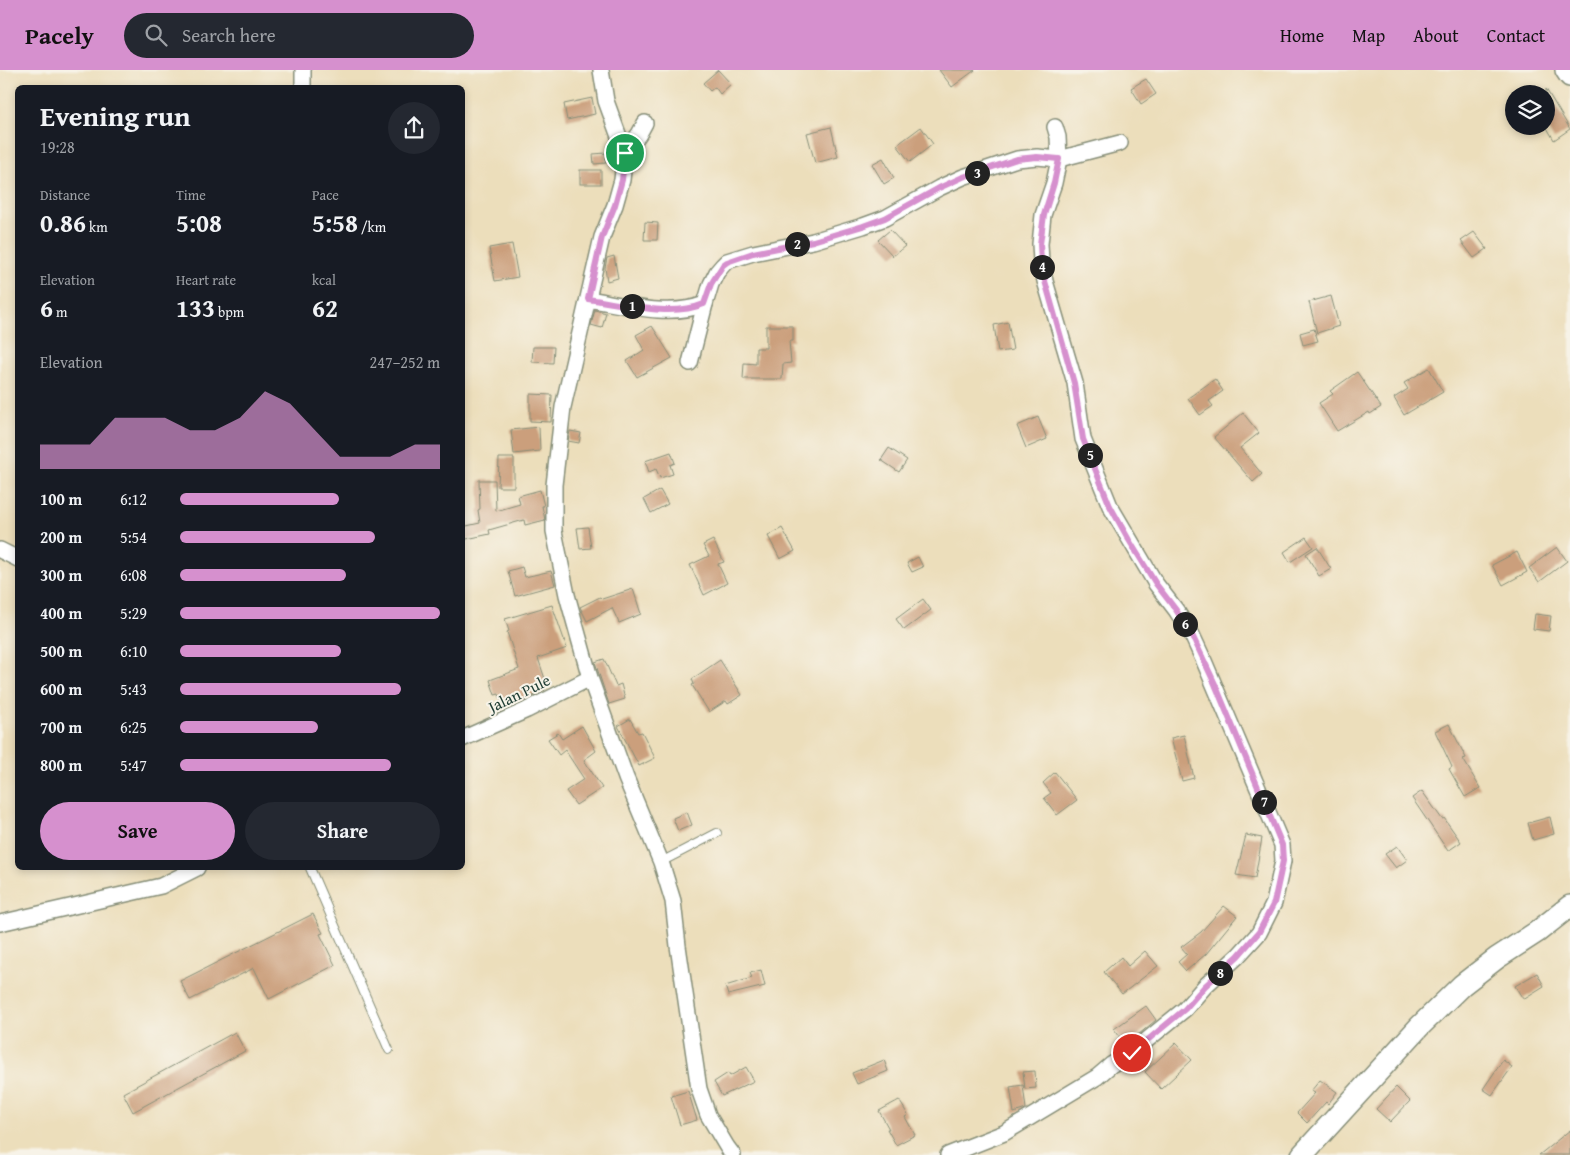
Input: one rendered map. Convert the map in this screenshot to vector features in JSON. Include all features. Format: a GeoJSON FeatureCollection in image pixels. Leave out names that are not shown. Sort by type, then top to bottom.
{"type":"FeatureCollection","features":[{"type":"Feature","properties":{"kind":"street"},"geometry":{"type":"LineString","coordinates":[[303,70],[303,85]]}},
{"type":"Feature","properties":{"kind":"street"},"geometry":{"type":"LineString","coordinates":[[602,70],[606,101],[625,153],[622,180],[615,205],[602,237],[563,407],[554,484],[554,531],[567,595],[590,678],[626,778],[662,862],[673,901],[699,1089],[708,1116],[733,1155]]}},
{"type":"Feature","properties":{"kind":"street"},"geometry":{"type":"LineString","coordinates":[[1566,70],[1570,76]]}},
{"type":"Feature","properties":{"kind":"street"},"geometry":{"type":"LineString","coordinates":[[625,153],[645,123]]}},
{"type":"Feature","properties":{"kind":"street"},"geometry":{"type":"LineString","coordinates":[[948,1155],[1004,1133],[1097,1078],[1111,1065],[1132,1053],[1185,1009],[1205,986],[1238,956],[1259,932],[1274,903],[1283,861],[1282,845],[1192,635],[1156,584],[1110,506],[1083,439],[1074,383],[1041,261],[1040,244],[1044,215],[1059,159],[1058,137],[1055,127]]}},
{"type":"Feature","properties":{"kind":"street"},"geometry":{"type":"LineString","coordinates":[[690,363],[704,304],[714,278],[727,262],[753,253],[813,241],[863,226],[885,218],[930,192],[963,177],[1017,159],[1037,157],[1059,159],[1120,143]]}},
{"type":"Feature","properties":{"kind":"street"},"geometry":{"type":"LineString","coordinates":[[588,299],[664,310],[681,310],[704,304]]}},
{"type":"Feature","properties":{"kind":"street"},"geometry":{"type":"LineString","coordinates":[[0,550],[15,558]]}},
{"type":"Feature","properties":{"kind":"street","name":"Jalan Pule"},"geometry":{"type":"LineString","coordinates":[[465,738],[527,710],[590,678]]}},
{"type":"Feature","properties":{"kind":"street"},"geometry":{"type":"LineString","coordinates":[[0,923],[161,886],[193,870]]}},
{"type":"Feature","properties":{"kind":"street"},"geometry":{"type":"LineString","coordinates":[[1302,1155],[1419,1027],[1462,986],[1497,958],[1537,932],[1570,906]]}},
{"type":"Feature","properties":{"kind":"lane"},"geometry":{"type":"LineString","coordinates":[[662,862],[718,833]]}},
{"type":"Feature","properties":{"kind":"lane"},"geometry":{"type":"LineString","coordinates":[[311,870],[389,1050]]}},
{"type":"Feature","properties":{"kind":"building"},"geometry":{"type":"Polygon","coordinates":[[[718,70],[731,84],[720,94],[715,87],[710,91],[703,83],[718,70]]]}},
{"type":"Feature","properties":{"kind":"building"},"geometry":{"type":"Polygon","coordinates":[[[939,70],[975,70],[952,87],[939,70]]]}},
{"type":"Feature","properties":{"kind":"building"},"geometry":{"type":"Polygon","coordinates":[[[1146,79],[1156,94],[1141,104],[1131,88],[1146,79]]]}},
{"type":"Feature","properties":{"kind":"building"},"geometry":{"type":"Polygon","coordinates":[[[592,98],[595,114],[567,120],[564,104],[592,98]]]}},
{"type":"Feature","properties":{"kind":"building"},"geometry":{"type":"Polygon","coordinates":[[[1555,104],[1570,129],[1554,140],[1551,135],[1555,135],[1555,104]]]}},
{"type":"Feature","properties":{"kind":"building"},"geometry":{"type":"Polygon","coordinates":[[[831,127],[838,157],[815,163],[807,133],[831,127]]]}},
{"type":"Feature","properties":{"kind":"building"},"geometry":{"type":"Polygon","coordinates":[[[921,127],[933,144],[910,162],[897,145],[921,127]]]}},
{"type":"Feature","properties":{"kind":"building"},"geometry":{"type":"Polygon","coordinates":[[[606,153],[606,163],[594,164],[593,154],[606,153]]]}},
{"type":"Feature","properties":{"kind":"building"},"geometry":{"type":"Polygon","coordinates":[[[883,158],[894,178],[884,184],[872,164],[883,158]]]}},
{"type":"Feature","properties":{"kind":"building"},"geometry":{"type":"Polygon","coordinates":[[[580,170],[601,170],[601,184],[580,184],[580,170]]]}},
{"type":"Feature","properties":{"kind":"building"},"geometry":{"type":"Polygon","coordinates":[[[645,222],[658,223],[657,240],[644,240],[645,222]]]}},
{"type":"Feature","properties":{"kind":"building"},"geometry":{"type":"Polygon","coordinates":[[[890,230],[905,246],[893,256],[878,240],[890,230]]]}},
{"type":"Feature","properties":{"kind":"building"},"geometry":{"type":"Polygon","coordinates":[[[1474,232],[1487,249],[1474,258],[1461,241],[1474,232]]]}},
{"type":"Feature","properties":{"kind":"building"},"geometry":{"type":"Polygon","coordinates":[[[512,244],[518,277],[495,281],[489,248],[512,244]]]}},
{"type":"Feature","properties":{"kind":"building"},"geometry":{"type":"Polygon","coordinates":[[[614,256],[618,278],[607,281],[605,268],[607,258],[614,256]]]}},
{"type":"Feature","properties":{"kind":"building"},"geometry":{"type":"Polygon","coordinates":[[[1331,296],[1339,326],[1317,333],[1309,302],[1331,296]]]}},
{"type":"Feature","properties":{"kind":"building"},"geometry":{"type":"Polygon","coordinates":[[[595,310],[606,313],[602,328],[591,325],[595,310]]]}},
{"type":"Feature","properties":{"kind":"building"},"geometry":{"type":"Polygon","coordinates":[[[1008,322],[1013,350],[998,352],[994,325],[1008,322]]]}},
{"type":"Feature","properties":{"kind":"building"},"geometry":{"type":"Polygon","coordinates":[[[652,326],[672,358],[637,377],[627,361],[644,350],[636,335],[652,326]]]}},
{"type":"Feature","properties":{"kind":"building"},"geometry":{"type":"Polygon","coordinates":[[[766,326],[793,326],[793,341],[789,341],[791,363],[783,364],[782,379],[743,379],[744,363],[756,364],[756,348],[766,348],[766,326]]]}},
{"type":"Feature","properties":{"kind":"building"},"geometry":{"type":"Polygon","coordinates":[[[1314,329],[1318,341],[1303,345],[1300,333],[1314,329]]]}},
{"type":"Feature","properties":{"kind":"building"},"geometry":{"type":"Polygon","coordinates":[[[533,347],[554,347],[553,363],[532,362],[533,347]]]}},
{"type":"Feature","properties":{"kind":"building"},"geometry":{"type":"Polygon","coordinates":[[[1429,368],[1443,392],[1404,415],[1394,398],[1408,389],[1404,383],[1429,368]]]}},
{"type":"Feature","properties":{"kind":"building"},"geometry":{"type":"Polygon","coordinates":[[[1357,372],[1381,407],[1337,431],[1319,403],[1333,394],[1330,391],[1357,372]]]}},
{"type":"Feature","properties":{"kind":"building"},"geometry":{"type":"Polygon","coordinates":[[[1215,379],[1223,391],[1209,401],[1213,406],[1200,415],[1188,398],[1215,379]]]}},
{"type":"Feature","properties":{"kind":"building"},"geometry":{"type":"Polygon","coordinates":[[[530,394],[552,395],[551,422],[530,421],[530,394]]]}},
{"type":"Feature","properties":{"kind":"building"},"geometry":{"type":"Polygon","coordinates":[[[1243,413],[1259,433],[1240,448],[1262,474],[1253,482],[1214,437],[1243,413]]]}},
{"type":"Feature","properties":{"kind":"building"},"geometry":{"type":"Polygon","coordinates":[[[1038,417],[1047,439],[1026,448],[1017,426],[1038,417]]]}},
{"type":"Feature","properties":{"kind":"building"},"geometry":{"type":"Polygon","coordinates":[[[539,427],[540,451],[514,454],[511,430],[539,427]]]}},
{"type":"Feature","properties":{"kind":"building"},"geometry":{"type":"Polygon","coordinates":[[[570,431],[581,433],[579,443],[568,441],[570,431]]]}},
{"type":"Feature","properties":{"kind":"building"},"geometry":{"type":"Polygon","coordinates":[[[889,448],[907,460],[899,472],[881,460],[889,448]]]}},
{"type":"Feature","properties":{"kind":"building"},"geometry":{"type":"Polygon","coordinates":[[[671,452],[675,463],[670,465],[673,474],[660,478],[656,469],[649,472],[645,461],[671,452]]]}},
{"type":"Feature","properties":{"kind":"building"},"geometry":{"type":"Polygon","coordinates":[[[499,458],[514,458],[514,487],[498,487],[499,458]]]}},
{"type":"Feature","properties":{"kind":"building"},"geometry":{"type":"Polygon","coordinates":[[[479,480],[495,480],[496,511],[520,504],[518,496],[540,490],[545,520],[525,525],[524,520],[489,530],[490,534],[465,539],[465,526],[480,523],[478,510],[480,509],[479,480]]]}},
{"type":"Feature","properties":{"kind":"building"},"geometry":{"type":"Polygon","coordinates":[[[660,490],[668,504],[651,513],[644,499],[660,490]]]}},
{"type":"Feature","properties":{"kind":"building"},"geometry":{"type":"Polygon","coordinates":[[[588,527],[591,548],[580,549],[577,528],[588,527]]]}},
{"type":"Feature","properties":{"kind":"building"},"geometry":{"type":"Polygon","coordinates":[[[782,528],[795,551],[780,559],[768,536],[782,528]]]}},
{"type":"Feature","properties":{"kind":"building"},"geometry":{"type":"Polygon","coordinates":[[[1306,537],[1313,547],[1290,562],[1284,552],[1306,537]]]}},
{"type":"Feature","properties":{"kind":"building"},"geometry":{"type":"Polygon","coordinates":[[[713,540],[724,562],[718,564],[727,583],[704,595],[690,565],[709,556],[703,545],[713,540]]]}},
{"type":"Feature","properties":{"kind":"building"},"geometry":{"type":"Polygon","coordinates":[[[1317,547],[1331,569],[1319,576],[1306,554],[1317,547]]]}},
{"type":"Feature","properties":{"kind":"building"},"geometry":{"type":"Polygon","coordinates":[[[1557,547],[1567,561],[1539,582],[1529,568],[1557,547]]]}},
{"type":"Feature","properties":{"kind":"building"},"geometry":{"type":"Polygon","coordinates":[[[1517,552],[1527,572],[1503,585],[1492,565],[1517,552]]]}},
{"type":"Feature","properties":{"kind":"building"},"geometry":{"type":"Polygon","coordinates":[[[918,557],[923,567],[912,572],[907,563],[918,557]]]}},
{"type":"Feature","properties":{"kind":"building"},"geometry":{"type":"Polygon","coordinates":[[[522,567],[525,577],[551,571],[555,585],[515,596],[508,571],[522,567]]]}},
{"type":"Feature","properties":{"kind":"building"},"geometry":{"type":"Polygon","coordinates":[[[633,589],[641,614],[619,623],[612,608],[587,621],[580,607],[600,597],[602,599],[633,589]]]}},
{"type":"Feature","properties":{"kind":"building"},"geometry":{"type":"Polygon","coordinates":[[[923,599],[931,610],[904,630],[896,619],[923,599]]]}},
{"type":"Feature","properties":{"kind":"building"},"geometry":{"type":"Polygon","coordinates":[[[552,605],[567,648],[538,658],[546,682],[543,683],[545,690],[511,707],[510,704],[503,706],[499,694],[495,695],[490,680],[519,669],[507,632],[509,631],[505,619],[552,605]]]}},
{"type":"Feature","properties":{"kind":"building"},"geometry":{"type":"Polygon","coordinates":[[[1535,614],[1551,616],[1549,631],[1533,629],[1535,614]]]}},
{"type":"Feature","properties":{"kind":"building"},"geometry":{"type":"Polygon","coordinates":[[[604,659],[616,686],[621,684],[625,699],[609,704],[595,662],[604,659]]]}},
{"type":"Feature","properties":{"kind":"building"},"geometry":{"type":"Polygon","coordinates":[[[720,660],[742,695],[728,704],[726,701],[709,712],[692,685],[694,684],[692,679],[720,660]]]}},
{"type":"Feature","properties":{"kind":"building"},"geometry":{"type":"Polygon","coordinates":[[[630,719],[638,733],[642,732],[655,758],[639,766],[618,726],[630,719]]]}},
{"type":"Feature","properties":{"kind":"building"},"geometry":{"type":"Polygon","coordinates":[[[1449,724],[1466,758],[1463,759],[1480,788],[1465,797],[1449,769],[1452,767],[1435,731],[1449,724]]]}},
{"type":"Feature","properties":{"kind":"building"},"geometry":{"type":"Polygon","coordinates":[[[582,726],[596,751],[584,760],[602,788],[576,805],[566,791],[584,779],[565,750],[559,755],[548,739],[558,733],[562,739],[582,726]]]}},
{"type":"Feature","properties":{"kind":"building"},"geometry":{"type":"Polygon","coordinates":[[[1184,735],[1194,778],[1182,781],[1171,738],[1184,735]]]}},
{"type":"Feature","properties":{"kind":"building"},"geometry":{"type":"Polygon","coordinates":[[[1055,772],[1077,800],[1057,815],[1044,798],[1051,793],[1043,783],[1055,772]]]}},
{"type":"Feature","properties":{"kind":"building"},"geometry":{"type":"Polygon","coordinates":[[[1422,791],[1461,842],[1448,851],[1412,798],[1422,791]]]}},
{"type":"Feature","properties":{"kind":"building"},"geometry":{"type":"Polygon","coordinates":[[[687,812],[692,825],[678,831],[673,818],[687,812]]]}},
{"type":"Feature","properties":{"kind":"building"},"geometry":{"type":"Polygon","coordinates":[[[1550,817],[1554,834],[1533,840],[1528,823],[1550,817]]]}},
{"type":"Feature","properties":{"kind":"building"},"geometry":{"type":"Polygon","coordinates":[[[1246,835],[1262,838],[1255,878],[1236,875],[1246,835]]]}},
{"type":"Feature","properties":{"kind":"building"},"geometry":{"type":"Polygon","coordinates":[[[1397,846],[1407,860],[1396,868],[1385,854],[1397,846]]]}},
{"type":"Feature","properties":{"kind":"building"},"geometry":{"type":"Polygon","coordinates":[[[1224,906],[1237,916],[1206,954],[1186,971],[1178,962],[1187,954],[1181,947],[1201,932],[1224,906]]]}},
{"type":"Feature","properties":{"kind":"building"},"geometry":{"type":"Polygon","coordinates":[[[313,914],[323,933],[320,934],[335,965],[269,999],[254,968],[190,1000],[180,981],[313,914]]]}},
{"type":"Feature","properties":{"kind":"building"},"geometry":{"type":"Polygon","coordinates":[[[1145,951],[1158,966],[1122,994],[1104,972],[1121,957],[1128,966],[1145,951]]]}},
{"type":"Feature","properties":{"kind":"building"},"geometry":{"type":"Polygon","coordinates":[[[761,970],[765,986],[728,995],[725,986],[752,978],[750,973],[761,970]]]}},
{"type":"Feature","properties":{"kind":"building"},"geometry":{"type":"Polygon","coordinates":[[[1537,973],[1544,986],[1523,999],[1515,986],[1537,973]]]}},
{"type":"Feature","properties":{"kind":"building"},"geometry":{"type":"Polygon","coordinates":[[[1146,1006],[1156,1020],[1126,1045],[1114,1029],[1146,1006]]]}},
{"type":"Feature","properties":{"kind":"building"},"geometry":{"type":"Polygon","coordinates":[[[235,1032],[245,1051],[133,1112],[123,1093],[235,1032]]]}},
{"type":"Feature","properties":{"kind":"building"},"geometry":{"type":"Polygon","coordinates":[[[1176,1043],[1192,1060],[1161,1089],[1145,1072],[1176,1043]]]}},
{"type":"Feature","properties":{"kind":"building"},"geometry":{"type":"Polygon","coordinates":[[[884,1060],[888,1071],[857,1084],[852,1073],[884,1060]]]}},
{"type":"Feature","properties":{"kind":"building"},"geometry":{"type":"Polygon","coordinates":[[[1503,1060],[1512,1067],[1492,1095],[1483,1089],[1503,1060]]]}},
{"type":"Feature","properties":{"kind":"building"},"geometry":{"type":"Polygon","coordinates":[[[746,1067],[754,1081],[722,1096],[714,1082],[728,1073],[730,1076],[746,1067]]]}},
{"type":"Feature","properties":{"kind":"building"},"geometry":{"type":"Polygon","coordinates":[[[1035,1071],[1036,1088],[1025,1089],[1023,1072],[1035,1071]]]}},
{"type":"Feature","properties":{"kind":"building"},"geometry":{"type":"Polygon","coordinates":[[[1320,1080],[1337,1092],[1328,1104],[1326,1102],[1307,1123],[1297,1113],[1315,1093],[1311,1091],[1320,1080]]]}},
{"type":"Feature","properties":{"kind":"building"},"geometry":{"type":"Polygon","coordinates":[[[1023,1085],[1026,1109],[1014,1113],[1010,1087],[1023,1085]]]}},
{"type":"Feature","properties":{"kind":"building"},"geometry":{"type":"Polygon","coordinates":[[[1396,1087],[1410,1101],[1390,1122],[1376,1109],[1396,1087]]]}},
{"type":"Feature","properties":{"kind":"building"},"geometry":{"type":"Polygon","coordinates":[[[688,1091],[697,1120],[680,1125],[671,1096],[688,1091]]]}},
{"type":"Feature","properties":{"kind":"building"},"geometry":{"type":"Polygon","coordinates":[[[899,1100],[908,1115],[905,1117],[915,1135],[896,1145],[879,1111],[899,1100]]]}},
{"type":"Feature","properties":{"kind":"building"},"geometry":{"type":"Polygon","coordinates":[[[1570,1130],[1570,1155],[1539,1155],[1570,1130]]]}},
{"type":"Feature","properties":{"kind":"route"},"geometry":{"type":"LineString","coordinates":[[625,153],[622,180],[615,205],[602,237],[588,299],[664,310],[681,310],[704,304],[717,272],[727,262],[753,253],[813,241],[863,226],[885,218],[913,201],[963,177],[1017,159],[1037,157],[1059,159],[1044,215],[1040,244],[1041,261],[1074,383],[1083,439],[1110,506],[1156,584],[1192,635],[1215,684],[1282,845],[1283,861],[1274,903],[1259,932],[1238,956],[1205,986],[1185,1009],[1132,1053]]}}]}
